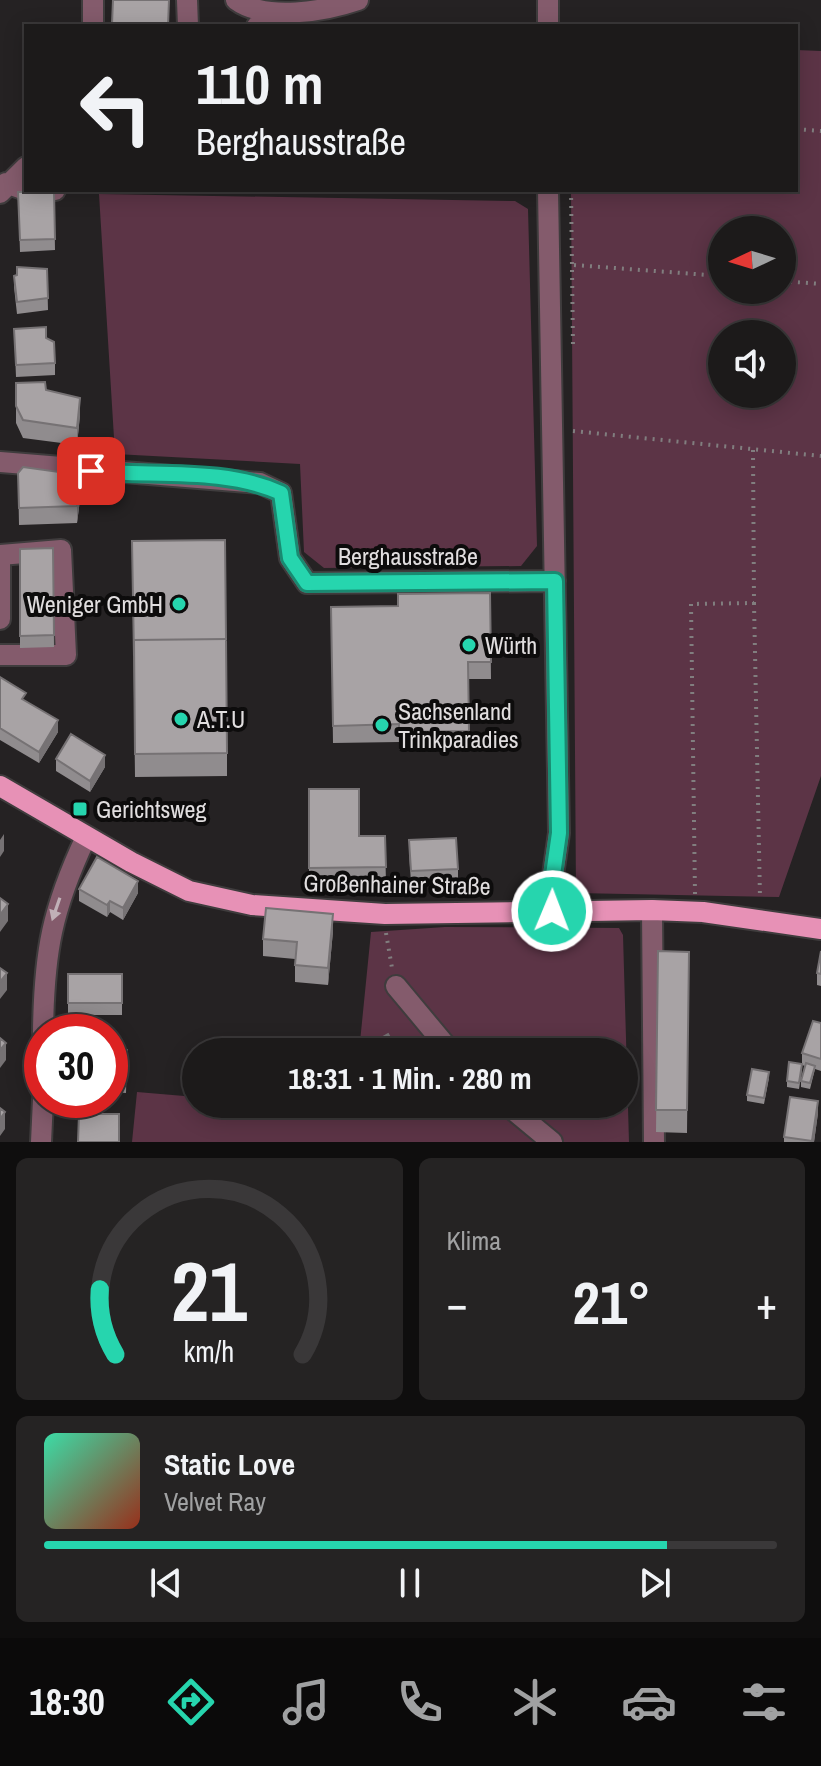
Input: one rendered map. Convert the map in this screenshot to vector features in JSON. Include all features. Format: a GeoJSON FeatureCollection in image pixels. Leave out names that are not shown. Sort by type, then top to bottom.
{"type":"FeatureCollection","features":[{"type":"Feature","properties":{"kind":"main road","name":"Großenhainer Straße"},"geometry":{"type":"LineString","coordinates":[[0,786],[86,837],[189,891],[252,905],[385,914],[703,912],[821,929]]}},
{"type":"Feature","properties":{"kind":"street"},"geometry":{"type":"LineString","coordinates":[[93,0],[93,24]]}},
{"type":"Feature","properties":{"kind":"street"},"geometry":{"type":"LineString","coordinates":[[187,0],[188,24]]}},
{"type":"Feature","properties":{"kind":"street"},"geometry":{"type":"LineString","coordinates":[[236,0],[252,9],[298,11],[340,6],[358,0]]}},
{"type":"Feature","properties":{"kind":"street"},"geometry":{"type":"LineString","coordinates":[[548,0],[548,24]]}},
{"type":"Feature","properties":{"kind":"street"},"geometry":{"type":"LineString","coordinates":[[262,24],[298,11]]}},
{"type":"Feature","properties":{"kind":"street"},"geometry":{"type":"LineString","coordinates":[[3,188],[24,169]]}},
{"type":"Feature","properties":{"kind":"street"},"geometry":{"type":"LineString","coordinates":[[3,188],[24,191]]}},
{"type":"Feature","properties":{"kind":"street"},"geometry":{"type":"LineString","coordinates":[[548,192],[559,833],[552,882],[552,911]]}},
{"type":"Feature","properties":{"kind":"street","name":"Berghausstraße"},"geometry":{"type":"LineString","coordinates":[[0,462],[260,483],[281,493],[290,558],[307,583],[555,581]]}},
{"type":"Feature","properties":{"kind":"street"},"geometry":{"type":"LineString","coordinates":[[0,619],[0,558],[61,550],[66,655],[0,655]]}},
{"type":"Feature","properties":{"kind":"street"},"geometry":{"type":"LineString","coordinates":[[43,1014],[45,952],[51,925],[86,837]]}},
{"type":"Feature","properties":{"kind":"street"},"geometry":{"type":"LineString","coordinates":[[652,910],[654,1142]]}},
{"type":"Feature","properties":{"kind":"street"},"geometry":{"type":"LineString","coordinates":[[396,986],[439,1038]]}},
{"type":"Feature","properties":{"kind":"street"},"geometry":{"type":"LineString","coordinates":[[41,1142],[42,1118]]}},
{"type":"Feature","properties":{"kind":"street"},"geometry":{"type":"LineString","coordinates":[[523,1118],[552,1142]]}},
{"type":"Feature","properties":{"kind":"path"},"geometry":{"type":"LineString","coordinates":[[798,129],[821,131]]}},
{"type":"Feature","properties":{"kind":"path"},"geometry":{"type":"LineString","coordinates":[[574,265],[708,275]]}},
{"type":"Feature","properties":{"kind":"path"},"geometry":{"type":"LineString","coordinates":[[796,282],[821,284]]}},
{"type":"Feature","properties":{"kind":"path"},"geometry":{"type":"LineString","coordinates":[[573,431],[821,456]]}},
{"type":"Feature","properties":{"kind":"path"},"geometry":{"type":"LineString","coordinates":[[753,449],[760,898]]}},
{"type":"Feature","properties":{"kind":"path"},"geometry":{"type":"LineString","coordinates":[[695,896],[691,604],[754,603]]}},
{"type":"Feature","properties":{"kind":"path"},"geometry":{"type":"LineString","coordinates":[[385,914],[396,986]]}},
{"type":"Feature","properties":{"kind":"shaded area"},"geometry":{"type":"Polygon","coordinates":[[[798,50],[821,51],[821,776],[779,897],[576,893],[571,192],[798,192],[798,50]]]}},
{"type":"Feature","properties":{"kind":"shaded area"},"geometry":{"type":"Polygon","coordinates":[[[99,194],[515,201],[528,209],[537,546],[521,566],[324,568],[304,552],[300,464],[115,454],[99,194]]]}},
{"type":"Feature","properties":{"kind":"shaded area"},"geometry":{"type":"Polygon","coordinates":[[[445,927],[619,928],[623,935],[626,1038],[360,1038],[371,932],[445,927]]]}},
{"type":"Feature","properties":{"kind":"shaded area"},"geometry":{"type":"Polygon","coordinates":[[[137,1092],[182,1096],[182,1118],[628,1118],[629,1142],[132,1142],[137,1092]]]}},
{"type":"Feature","properties":{"kind":"building"},"geometry":{"type":"Polygon","coordinates":[[[113,0],[169,0],[168,24],[112,24],[113,0]]]}},
{"type":"Feature","properties":{"kind":"building"},"geometry":{"type":"Polygon","coordinates":[[[18,192],[54,192],[55,239],[20,240],[18,192]]]}},
{"type":"Feature","properties":{"kind":"building"},"geometry":{"type":"Polygon","coordinates":[[[17,267],[47,269],[48,298],[17,302],[14,276],[17,275],[17,267]]]}},
{"type":"Feature","properties":{"kind":"building"},"geometry":{"type":"Polygon","coordinates":[[[46,327],[46,338],[54,342],[55,363],[16,365],[14,329],[46,327]]]}},
{"type":"Feature","properties":{"kind":"building"},"geometry":{"type":"Polygon","coordinates":[[[45,382],[46,390],[80,398],[77,428],[23,420],[16,406],[16,383],[45,382]]]}},
{"type":"Feature","properties":{"kind":"building"},"geometry":{"type":"Polygon","coordinates":[[[23,467],[81,475],[77,506],[19,508],[18,473],[23,467]]]}},
{"type":"Feature","properties":{"kind":"building","name":"Weniger GmbH"},"geometry":{"type":"Polygon","coordinates":[[[225,540],[226,639],[134,640],[134,656],[132,541],[225,540]]]}},
{"type":"Feature","properties":{"kind":"building"},"geometry":{"type":"Polygon","coordinates":[[[53,548],[54,635],[20,636],[20,549],[53,548]]]}},
{"type":"Feature","properties":{"kind":"building"},"geometry":{"type":"Polygon","coordinates":[[[490,593],[491,662],[468,662],[469,731],[399,732],[399,724],[333,726],[331,607],[398,606],[398,594],[490,593]]]}},
{"type":"Feature","properties":{"kind":"building","name":"A.T.U"},"geometry":{"type":"Polygon","coordinates":[[[226,639],[227,753],[135,754],[134,640],[226,639]]]}},
{"type":"Feature","properties":{"kind":"building"},"geometry":{"type":"Polygon","coordinates":[[[0,677],[26,693],[22,699],[58,720],[39,752],[0,728],[0,677]]]}},
{"type":"Feature","properties":{"kind":"building"},"geometry":{"type":"Polygon","coordinates":[[[71,734],[105,755],[90,781],[56,759],[71,734]]]}},
{"type":"Feature","properties":{"kind":"building"},"geometry":{"type":"Polygon","coordinates":[[[309,789],[359,789],[359,836],[385,836],[386,867],[309,868],[309,789]]]}},
{"type":"Feature","properties":{"kind":"building"},"geometry":{"type":"Polygon","coordinates":[[[456,838],[458,869],[411,871],[409,840],[456,838]]]}},
{"type":"Feature","properties":{"kind":"building"},"geometry":{"type":"Polygon","coordinates":[[[97,857],[138,881],[123,908],[110,901],[107,905],[79,889],[97,857]]]}},
{"type":"Feature","properties":{"kind":"building"},"geometry":{"type":"Polygon","coordinates":[[[0,898],[8,904],[0,915],[0,898]]]}},
{"type":"Feature","properties":{"kind":"building"},"geometry":{"type":"Polygon","coordinates":[[[266,908],[333,914],[328,968],[295,965],[297,942],[263,939],[266,908]]]}},
{"type":"Feature","properties":{"kind":"building"},"geometry":{"type":"Polygon","coordinates":[[[658,951],[689,952],[687,1110],[656,1110],[658,951]]]}},
{"type":"Feature","properties":{"kind":"building"},"geometry":{"type":"Polygon","coordinates":[[[821,951],[821,974],[817,973],[821,951]]]}},
{"type":"Feature","properties":{"kind":"building"},"geometry":{"type":"Polygon","coordinates":[[[0,968],[7,973],[0,982],[0,968]]]}},
{"type":"Feature","properties":{"kind":"building"},"geometry":{"type":"Polygon","coordinates":[[[68,974],[122,974],[122,1003],[68,1003],[68,974]]]}},
{"type":"Feature","properties":{"kind":"building"},"geometry":{"type":"Polygon","coordinates":[[[813,1021],[821,1023],[821,1059],[802,1053],[813,1021]]]}},
{"type":"Feature","properties":{"kind":"building"},"geometry":{"type":"Polygon","coordinates":[[[789,1062],[802,1064],[799,1083],[787,1081],[789,1062]]]}},
{"type":"Feature","properties":{"kind":"building"},"geometry":{"type":"Polygon","coordinates":[[[806,1063],[815,1066],[810,1083],[801,1081],[806,1063]]]}},
{"type":"Feature","properties":{"kind":"building"},"geometry":{"type":"Polygon","coordinates":[[[752,1069],[769,1072],[764,1098],[747,1095],[752,1069]]]}},
{"type":"Feature","properties":{"kind":"building"},"geometry":{"type":"Polygon","coordinates":[[[790,1097],[818,1101],[812,1141],[784,1137],[790,1097]]]}},
{"type":"Feature","properties":{"kind":"building"},"geometry":{"type":"Polygon","coordinates":[[[79,1118],[119,1118],[119,1142],[78,1142],[79,1118]]]}},
{"type":"Feature","properties":{"kind":"place","name":"Weniger GmbH"},"geometry":{"type":"Point","coordinates":[179,604]}},
{"type":"Feature","properties":{"kind":"place","name":"Würth"},"geometry":{"type":"Point","coordinates":[469,645]}},
{"type":"Feature","properties":{"kind":"place","name":"A.T.U"},"geometry":{"type":"Point","coordinates":[181,719]}},
{"type":"Feature","properties":{"kind":"place","name":"Sachsenland Trinkparadies"},"geometry":{"type":"Point","coordinates":[382,725]}},
{"type":"Feature","properties":{"kind":"place","name":"Gerichtsweg"},"geometry":{"type":"Point","coordinates":[80,809]}},
{"type":"Feature","properties":{"kind":"route"},"geometry":{"type":"LineString","coordinates":[[91,471],[260,483],[281,493],[290,558],[307,583],[555,581],[559,833],[553,868],[552,911]]}}]}
